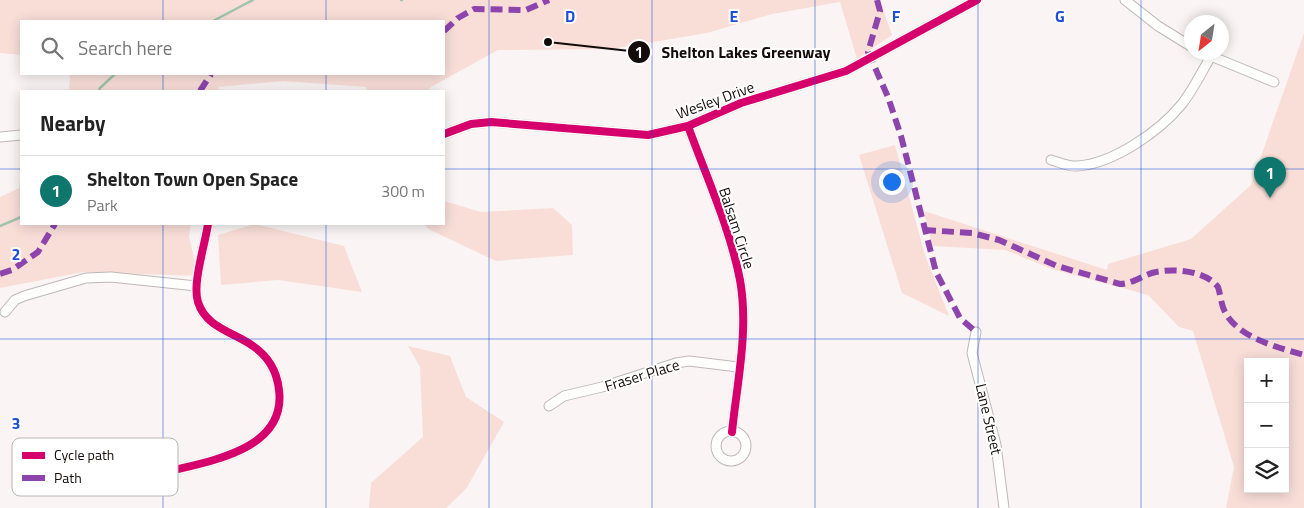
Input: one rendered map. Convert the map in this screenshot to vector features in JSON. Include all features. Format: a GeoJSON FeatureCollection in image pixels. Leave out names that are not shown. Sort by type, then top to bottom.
{"type":"FeatureCollection","features":[{"type":"Feature","properties":{"kind":"street","name":"Wesley Drive"},"geometry":{"type":"LineString","coordinates":[[445,134],[471,124],[492,122],[641,135],[688,126],[741,103],[846,71],[977,0]]}},
{"type":"Feature","properties":{"kind":"street"},"geometry":{"type":"LineString","coordinates":[[1125,0],[1158,26],[1184,42]]}},
{"type":"Feature","properties":{"kind":"street"},"geometry":{"type":"LineString","coordinates":[[1051,160],[1076,166],[1095,163],[1130,147],[1166,122],[1183,102],[1209,60]]}},
{"type":"Feature","properties":{"kind":"street"},"geometry":{"type":"LineString","coordinates":[[1215,60],[1274,82]]}},
{"type":"Feature","properties":{"kind":"street","name":"Balsam Circle"},"geometry":{"type":"LineString","coordinates":[[688,126],[733,254],[740,281],[742,348],[738,367],[732,432]]}},
{"type":"Feature","properties":{"kind":"street"},"geometry":{"type":"LineString","coordinates":[[0,137],[20,135]]}},
{"type":"Feature","properties":{"kind":"street"},"geometry":{"type":"LineString","coordinates":[[178,468],[245,450],[258,442],[276,414],[280,400],[275,368],[253,346],[210,322],[198,301],[196,286],[208,225]]}},
{"type":"Feature","properties":{"kind":"street"},"geometry":{"type":"LineString","coordinates":[[5,312],[15,300],[24,296],[86,278],[110,277],[196,286]]}},
{"type":"Feature","properties":{"kind":"street","name":"Lane Street"},"geometry":{"type":"LineString","coordinates":[[976,332],[972,353],[996,446],[1004,508]]}},
{"type":"Feature","properties":{"kind":"street","name":"Fraser Place"},"geometry":{"type":"LineString","coordinates":[[549,406],[564,396],[602,387],[676,363],[689,361],[738,367]]}},
{"type":"Feature","properties":{"kind":"shaded area"},"geometry":{"type":"Polygon","coordinates":[[[0,0],[880,0],[892,35],[857,59],[840,2],[772,14],[707,33],[612,49],[498,50],[429,90],[367,90],[366,87],[283,81],[219,87],[219,90],[69,90],[70,75],[445,75],[445,20],[20,20],[20,55],[0,53],[0,0]]]}},
{"type":"Feature","properties":{"kind":"shaded area"},"geometry":{"type":"Polygon","coordinates":[[[1304,33],[1304,508],[1226,508],[1234,467],[1193,331],[1179,327],[1148,295],[1052,269],[1005,250],[932,246],[924,211],[1107,270],[1108,264],[1191,239],[1251,185],[1304,33]]]}},
{"type":"Feature","properties":{"kind":"shaded area"},"geometry":{"type":"Polygon","coordinates":[[[895,145],[925,255],[949,316],[902,293],[859,155],[895,145]]]}},
{"type":"Feature","properties":{"kind":"shaded area"},"geometry":{"type":"Polygon","coordinates":[[[20,180],[20,225],[191,225],[189,236],[198,276],[84,272],[0,288],[0,197],[19,188],[20,180]]]}},
{"type":"Feature","properties":{"kind":"shaded area"},"geometry":{"type":"Polygon","coordinates":[[[445,201],[481,212],[553,208],[572,225],[573,255],[496,261],[430,230],[424,225],[445,225],[445,201]]]}},
{"type":"Feature","properties":{"kind":"shaded area"},"geometry":{"type":"Polygon","coordinates":[[[252,225],[259,225],[344,246],[362,292],[278,280],[221,285],[218,235],[252,225]]]}},
{"type":"Feature","properties":{"kind":"shaded area"},"geometry":{"type":"Polygon","coordinates":[[[408,346],[450,356],[466,397],[504,422],[466,489],[446,508],[369,508],[371,483],[423,437],[420,367],[408,346]]]}},
{"type":"Feature","properties":{"kind":"waterway"},"geometry":{"type":"LineString","coordinates":[[215,20],[253,0]]}},
{"type":"Feature","properties":{"kind":"waterway"},"geometry":{"type":"LineString","coordinates":[[99,90],[114,75]]}},
{"type":"Feature","properties":{"kind":"waterway"},"geometry":{"type":"LineString","coordinates":[[0,226],[20,217]]}},
{"type":"Feature","properties":{"kind":"marked path"},"geometry":{"type":"LineString","coordinates":[[445,30],[458,18],[474,9],[526,10],[549,0]]}},
{"type":"Feature","properties":{"kind":"marked path"},"geometry":{"type":"LineString","coordinates":[[877,0],[880,11],[868,52],[888,97],[901,136],[936,272],[960,318],[976,332]]}},
{"type":"Feature","properties":{"kind":"marked path"},"geometry":{"type":"LineString","coordinates":[[201,90],[210,75]]}},
{"type":"Feature","properties":{"kind":"marked path"},"geometry":{"type":"LineString","coordinates":[[0,274],[12,270],[38,252],[54,225]]}},
{"type":"Feature","properties":{"kind":"marked path"},"geometry":{"type":"LineString","coordinates":[[924,230],[972,233],[999,240],[1057,266],[1120,284],[1164,271],[1172,270],[1198,274],[1206,277],[1218,287],[1224,311],[1241,330],[1261,341],[1304,355]]}},
{"type":"Feature","properties":{"kind":"cycle path"},"geometry":{"type":"LineString","coordinates":[[445,134],[471,124],[491,122],[648,135],[688,126],[741,103],[846,71],[977,0]]}},
{"type":"Feature","properties":{"kind":"cycle path"},"geometry":{"type":"LineString","coordinates":[[688,126],[724,222],[740,280],[743,337],[732,432]]}},
{"type":"Feature","properties":{"kind":"cycle path"},"geometry":{"type":"LineString","coordinates":[[178,469],[218,459],[256,441],[270,428],[278,411],[278,383],[268,360],[246,341],[214,324],[207,318],[198,302],[198,275],[208,225]]}},
{"type":"Feature","properties":{"kind":"place","name":"Shelton Lakes Greenway"},"geometry":{"type":"Point","coordinates":[548,42]}},
{"type":"Feature","properties":{"kind":"place","name":"Shelton Town Open Space"},"geometry":{"type":"Point","coordinates":[1270,198]}}]}
